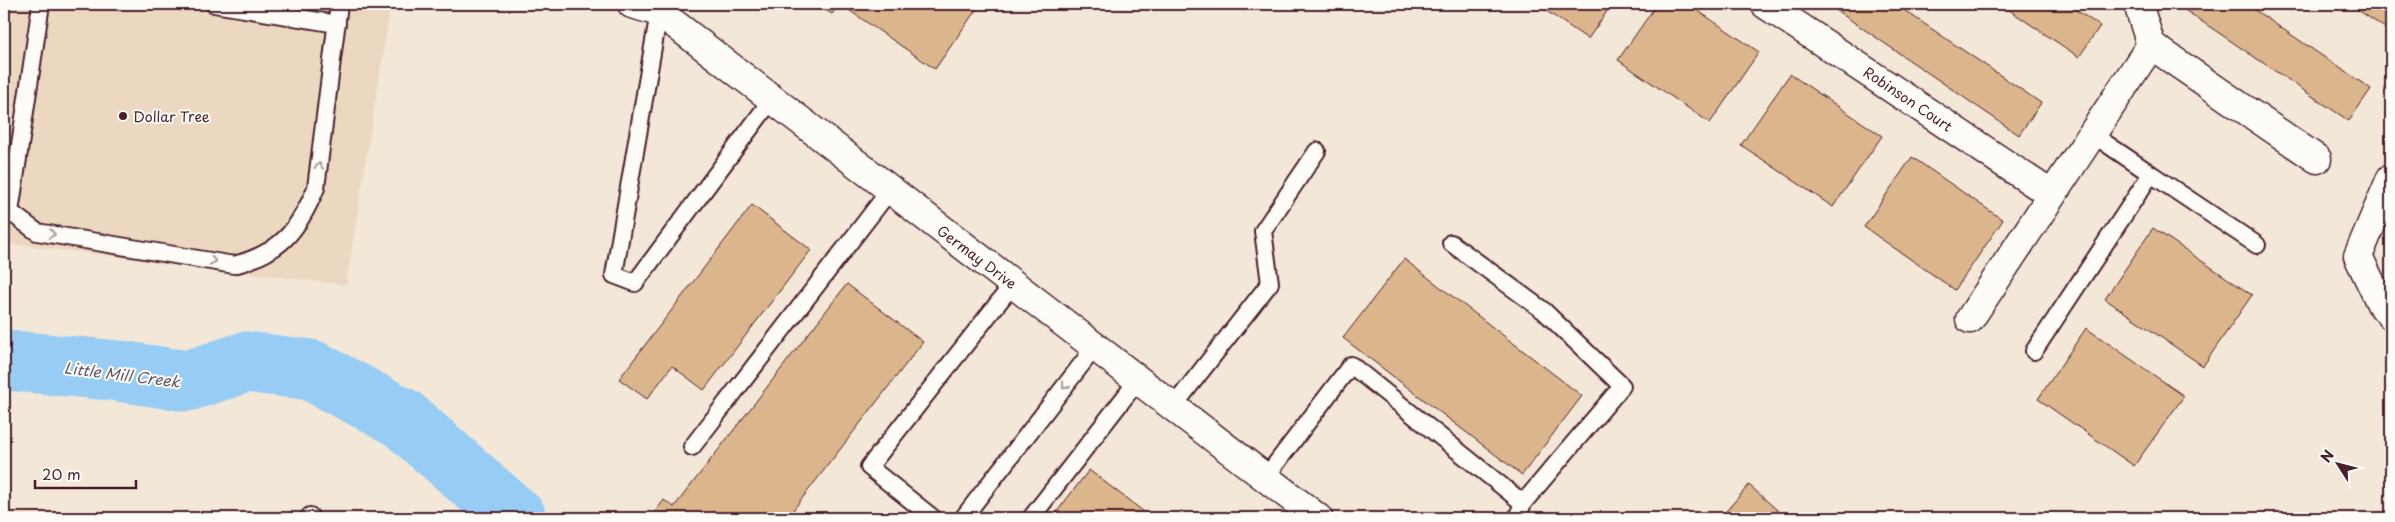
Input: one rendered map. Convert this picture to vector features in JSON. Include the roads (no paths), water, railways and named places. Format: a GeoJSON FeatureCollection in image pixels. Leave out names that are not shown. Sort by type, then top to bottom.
{"type":"FeatureCollection","features":[{"type":"Feature","properties":{"kind":"street","name":"Germay Drive"},"geometry":{"type":"LineString","coordinates":[[632,4],[659,12],[1318,518]]}},
{"type":"Feature","properties":{"kind":"street","name":"Robinson Court"},"geometry":{"type":"LineString","coordinates":[[1765,4],[2052,194]]}},
{"type":"Feature","properties":{"kind":"street"},"geometry":{"type":"LineString","coordinates":[[2138,4],[2151,45],[2317,159]]}},
{"type":"Feature","properties":{"kind":"street"},"geometry":{"type":"LineString","coordinates":[[1970,319],[2151,45]]}},
{"type":"Feature","properties":{"kind":"street"},"geometry":{"type":"LineString","coordinates":[[2391,178],[2358,256],[2381,304],[2391,315]]}},
{"type":"Feature","properties":{"kind":"lane"},"geometry":{"type":"LineString","coordinates":[[41,4],[7,212],[37,232],[234,265],[257,259],[285,239],[305,215],[316,188],[339,4]]}},
{"type":"Feature","properties":{"kind":"lane"},"geometry":{"type":"LineString","coordinates":[[214,4],[337,24]]}},
{"type":"Feature","properties":{"kind":"lane"},"geometry":{"type":"LineString","coordinates":[[659,12],[614,275],[635,283],[772,99]]}},
{"type":"Feature","properties":{"kind":"lane"},"geometry":{"type":"LineString","coordinates":[[2092,134],[2257,245]]}},
{"type":"Feature","properties":{"kind":"lane"},"geometry":{"type":"LineString","coordinates":[[1173,407],[1270,284],[1262,231],[1316,151]]}},
{"type":"Feature","properties":{"kind":"lane"},"geometry":{"type":"LineString","coordinates":[[2034,351],[2151,174]]}},
{"type":"Feature","properties":{"kind":"lane"},"geometry":{"type":"LineString","coordinates":[[692,447],[890,190]]}},
{"type":"Feature","properties":{"kind":"lane"},"geometry":{"type":"LineString","coordinates":[[1451,243],[1544,311],[1622,386],[1523,503],[1517,518]]}},
{"type":"Feature","properties":{"kind":"lane"},"geometry":{"type":"LineString","coordinates":[[934,518],[869,467],[1013,284]]}},
{"type":"Feature","properties":{"kind":"lane"},"geometry":{"type":"LineString","coordinates":[[963,518],[1095,348]]}},
{"type":"Feature","properties":{"kind":"lane"},"geometry":{"type":"LineString","coordinates":[[1265,478],[1351,366],[1523,503]]}},
{"type":"Feature","properties":{"kind":"lane"},"geometry":{"type":"LineString","coordinates":[[1031,518],[1138,380]]}},
{"type":"Feature","properties":{"kind":"waterway","name":"Little Mill Creek"},"geometry":{"type":"LineString","coordinates":[[4,360],[119,371],[187,381],[246,362],[311,370],[402,418],[516,518]]}},
{"type":"Feature","properties":{"kind":"place","name":"Dollar Tree"},"geometry":{"type":"Point","coordinates":[123,116]}}]}
